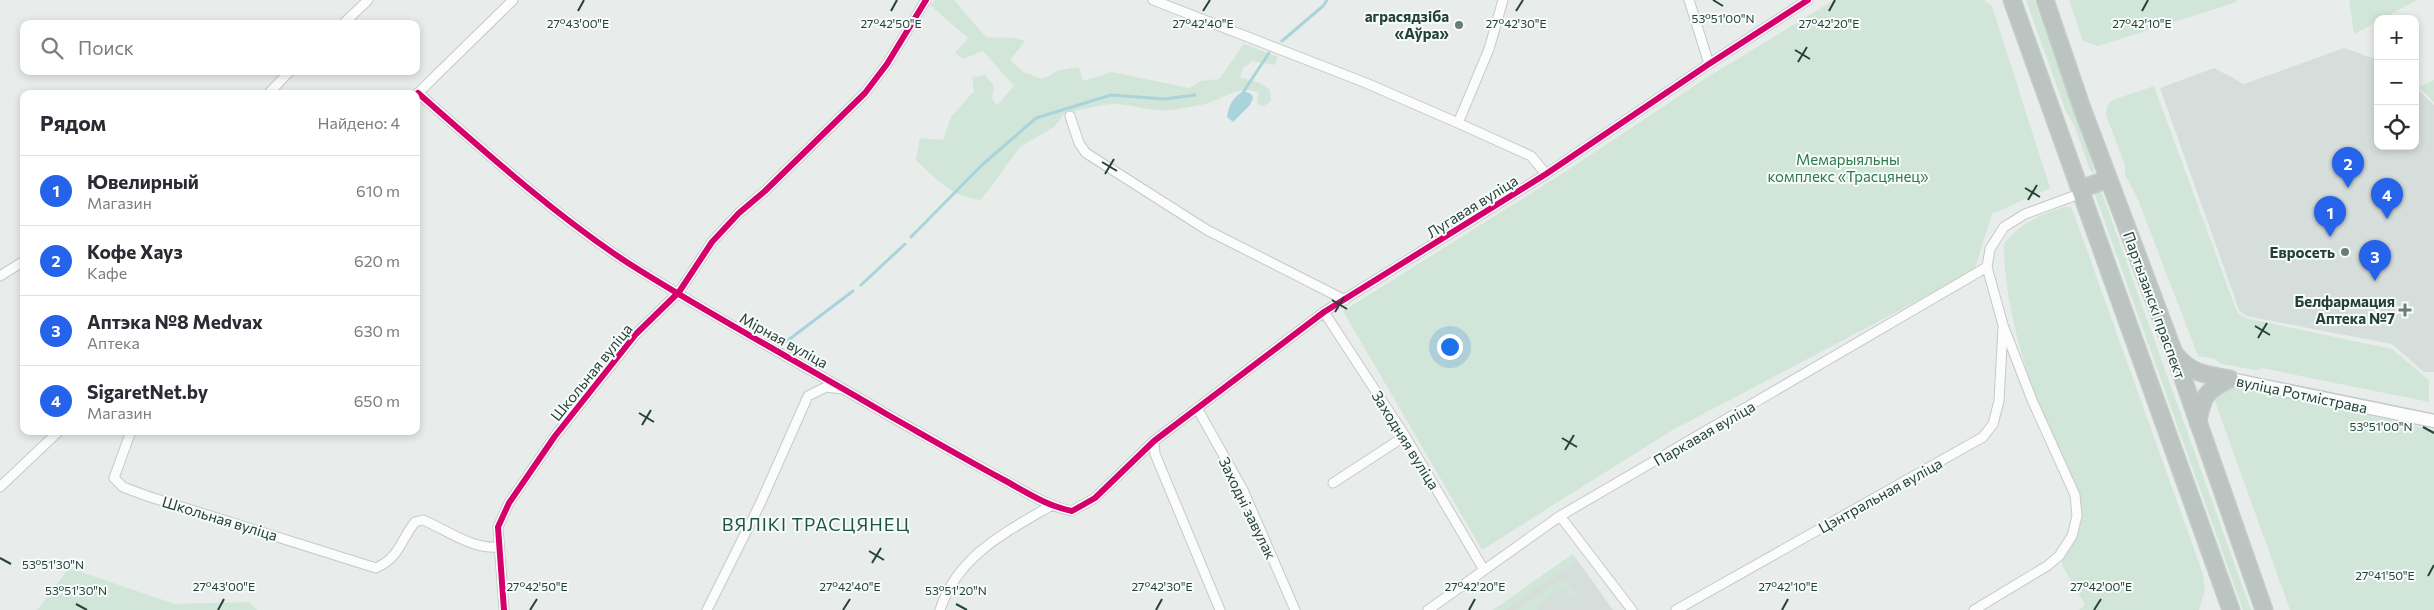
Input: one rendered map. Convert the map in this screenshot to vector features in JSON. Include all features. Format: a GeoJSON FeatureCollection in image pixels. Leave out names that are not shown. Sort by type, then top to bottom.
{"type":"FeatureCollection","features":[{"type":"Feature","properties":{"kind":"highway","name":"Партызанскі праспект"},"geometry":{"type":"LineString","coordinates":[[2012,0],[2231,610]]}},
{"type":"Feature","properties":{"kind":"highway","name":"Партызанскі праспект"},"geometry":{"type":"LineString","coordinates":[[2045,0],[2108,179],[2173,350],[2264,610]]}},
{"type":"Feature","properties":{"kind":"highway"},"geometry":{"type":"LineString","coordinates":[[2082,191],[2108,179]]}},
{"type":"Feature","properties":{"kind":"highway"},"geometry":{"type":"LineString","coordinates":[[2173,350],[2188,368],[2230,379]]}},
{"type":"Feature","properties":{"kind":"highway"},"geometry":{"type":"LineString","coordinates":[[2198,423],[2204,397],[2209,390],[2230,379]]}},
{"type":"Feature","properties":{"kind":"street"},"geometry":{"type":"LineString","coordinates":[[347,20],[368,0]]}},
{"type":"Feature","properties":{"kind":"street"},"geometry":{"type":"LineString","coordinates":[[420,91],[513,0]]}},
{"type":"Feature","properties":{"kind":"street","name":"Школьная вуліца"},"geometry":{"type":"LineString","coordinates":[[504,610],[498,527],[509,504],[555,436],[636,334],[678,292],[712,242],[739,213],[765,191],[865,93],[887,64],[926,0]]}},
{"type":"Feature","properties":{"kind":"street","name":"Лугавая вуліца"},"geometry":{"type":"LineString","coordinates":[[1153,0],[1366,83],[1458,123],[1531,156],[1546,174]]}},
{"type":"Feature","properties":{"kind":"street"},"geometry":{"type":"LineString","coordinates":[[1458,123],[1489,49],[1503,0]]}},
{"type":"Feature","properties":{"kind":"street"},"geometry":{"type":"LineString","coordinates":[[1689,0],[1709,64]]}},
{"type":"Feature","properties":{"kind":"street","name":"Лугавая вуліца"},"geometry":{"type":"LineString","coordinates":[[1154,441],[1324,312],[1546,174],[1808,0]]}},
{"type":"Feature","properties":{"kind":"street"},"geometry":{"type":"LineString","coordinates":[[272,90],[286,75]]}},
{"type":"Feature","properties":{"kind":"street","name":"Мірная вуліца"},"geometry":{"type":"LineString","coordinates":[[420,97],[578,226],[628,262],[736,328],[820,374],[953,453],[1052,506],[1072,511],[1088,504],[1154,441]]}},
{"type":"Feature","properties":{"kind":"street"},"geometry":{"type":"LineString","coordinates":[[1070,116],[1079,142],[1086,153],[1208,230],[1345,300]]}},
{"type":"Feature","properties":{"kind":"street"},"geometry":{"type":"LineString","coordinates":[[1987,268],[1990,250],[2004,227],[2025,214],[2082,191]]}},
{"type":"Feature","properties":{"kind":"street"},"geometry":{"type":"LineString","coordinates":[[0,276],[20,264]]}},
{"type":"Feature","properties":{"kind":"street","name":"Цэнтральная вуліца"},"geometry":{"type":"LineString","coordinates":[[1974,610],[2047,566],[2059,556],[2072,536],[2077,516],[2075,496],[2032,400],[2003,325],[1987,268]]}},
{"type":"Feature","properties":{"kind":"street","name":"Паркавая вуліца"},"geometry":{"type":"LineString","coordinates":[[1428,610],[1560,516],[1987,268]]}},
{"type":"Feature","properties":{"kind":"street","name":"Заходняя вуліца"},"geometry":{"type":"LineString","coordinates":[[1324,312],[1405,436],[1484,570]]}},
{"type":"Feature","properties":{"kind":"street","name":"Цэнтральная вуліца"},"geometry":{"type":"LineString","coordinates":[[1676,610],[1983,437],[1994,424],[1999,401],[1998,377],[2003,325]]}},
{"type":"Feature","properties":{"kind":"street"},"geometry":{"type":"LineString","coordinates":[[706,610],[760,504],[808,396],[820,374]]}},
{"type":"Feature","properties":{"kind":"street","name":"вуліца Ротмістрава"},"geometry":{"type":"LineString","coordinates":[[2230,379],[2434,422]]}},
{"type":"Feature","properties":{"kind":"street","name":"Мірная вуліца"},"geometry":{"type":"LineString","coordinates":[[808,396],[826,387],[844,389]]}},
{"type":"Feature","properties":{"kind":"street","name":"Заходні завулак"},"geometry":{"type":"LineString","coordinates":[[1197,408],[1243,490],[1295,610]]}},
{"type":"Feature","properties":{"kind":"street"},"geometry":{"type":"LineString","coordinates":[[0,487],[55,435]]}},
{"type":"Feature","properties":{"kind":"street","name":"Школьная вуліца"},"geometry":{"type":"LineString","coordinates":[[130,435],[114,478],[123,487],[376,568],[395,556],[414,522],[423,520],[474,544],[487,548],[498,547]]}},
{"type":"Feature","properties":{"kind":"street"},"geometry":{"type":"LineString","coordinates":[[1333,483],[1405,436]]}},
{"type":"Feature","properties":{"kind":"street"},"geometry":{"type":"LineString","coordinates":[[1154,441],[1155,454],[1220,610]]}},
{"type":"Feature","properties":{"kind":"street"},"geometry":{"type":"LineString","coordinates":[[940,610],[945,593],[978,552],[997,537],[1052,506]]}},
{"type":"Feature","properties":{"kind":"street"},"geometry":{"type":"LineString","coordinates":[[1560,516],[1632,610]]}},
{"type":"Feature","properties":{"kind":"shaded area"},"geometry":{"type":"Polygon","coordinates":[[[2344,48],[2374,59],[2374,150],[2419,150],[2419,91],[2434,105],[2434,372],[2424,372],[2392,344],[2246,316],[2239,310],[2160,88],[2214,68],[2244,84],[2344,48]]]}},
{"type":"Feature","properties":{"kind":"shaded area"},"geometry":{"type":"Polygon","coordinates":[[[1573,554],[1613,610],[1493,610],[1573,554]]]}},
{"type":"Feature","properties":{"kind":"green space"},"geometry":{"type":"Polygon","coordinates":[[[935,0],[954,0],[986,37],[1025,41],[1010,60],[1024,72],[1042,79],[1060,70],[1079,67],[1083,81],[1112,72],[1189,88],[1201,81],[1219,79],[1244,44],[1278,57],[1275,65],[1253,61],[1243,68],[1240,77],[1260,83],[1270,90],[1271,101],[1264,106],[1257,104],[1258,93],[1243,90],[1201,105],[1172,110],[1155,110],[1111,104],[1065,113],[1054,127],[1020,147],[981,200],[970,198],[952,191],[916,160],[920,138],[943,140],[951,117],[974,91],[972,77],[985,75],[994,86],[992,99],[997,105],[1014,86],[983,51],[963,59],[955,53],[968,38],[930,5],[935,0]]]}},
{"type":"Feature","properties":{"kind":"green space","name":"Мемарыяльны комплекс «Трасцянец»"},"geometry":{"type":"Polygon","coordinates":[[[1834,0],[1984,0],[1992,6],[2050,188],[1992,214],[1974,271],[1671,431],[1482,550],[1343,311],[1557,177],[1708,77],[1834,0]]]}},
{"type":"Feature","properties":{"kind":"green space"},"geometry":{"type":"Polygon","coordinates":[[[2026,0],[2034,0],[2094,168],[2094,174],[2090,170],[2074,125],[2066,112],[2026,0]]]}},
{"type":"Feature","properties":{"kind":"green space"},"geometry":{"type":"Polygon","coordinates":[[[2069,0],[2238,0],[2234,3],[2098,46],[2083,41],[2069,0]]]}},
{"type":"Feature","properties":{"kind":"green space"},"geometry":{"type":"Polygon","coordinates":[[[2349,0],[2417,0],[2389,15],[2374,15],[2374,23],[2354,34],[2349,0]]]}},
{"type":"Feature","properties":{"kind":"green space"},"geometry":{"type":"Polygon","coordinates":[[[2434,80],[2434,102],[2419,87],[2434,80]]]}},
{"type":"Feature","properties":{"kind":"green space"},"geometry":{"type":"Polygon","coordinates":[[[2154,86],[2237,312],[2245,318],[2392,349],[2429,380],[2429,402],[2262,368],[2256,370],[2221,364],[2215,359],[2198,356],[2137,197],[2125,175],[2125,165],[2106,115],[2107,106],[2112,100],[2154,86]]]}},
{"type":"Feature","properties":{"kind":"green space"},"geometry":{"type":"Polygon","coordinates":[[[2100,190],[2251,610],[2243,610],[2094,191],[2100,190]]]}},
{"type":"Feature","properties":{"kind":"green space"},"geometry":{"type":"Polygon","coordinates":[[[2064,207],[2071,207],[2074,214],[2203,574],[2205,590],[2199,610],[2079,610],[2085,605],[2062,565],[2062,559],[2075,538],[2082,521],[2080,501],[2070,471],[2041,412],[2024,362],[2009,301],[2004,262],[2004,243],[2031,220],[2064,207]]]}},
{"type":"Feature","properties":{"kind":"green space"},"geometry":{"type":"Polygon","coordinates":[[[2234,385],[2434,430],[2434,610],[2290,610],[2212,393],[2234,385]]]}},
{"type":"Feature","properties":{"kind":"green space"},"geometry":{"type":"Polygon","coordinates":[[[1573,554],[1577,560],[1505,610],[1493,610],[1573,554]]]}},
{"type":"Feature","properties":{"kind":"green space"},"geometry":{"type":"Polygon","coordinates":[[[69,568],[175,604],[249,602],[257,610],[37,610],[69,568]]]}},
{"type":"Feature","properties":{"kind":"green space"},"geometry":{"type":"Polygon","coordinates":[[[1560,580],[1566,581],[1579,599],[1578,602],[1574,596],[1571,598],[1565,586],[1539,604],[1538,610],[1516,610],[1560,580]]]}},
{"type":"Feature","properties":{"kind":"water"},"geometry":{"type":"Polygon","coordinates":[[[1244,91],[1251,94],[1253,98],[1250,105],[1233,122],[1227,117],[1229,108],[1234,98],[1244,91]]]}},
{"type":"Feature","properties":{"kind":"waterway"},"geometry":{"type":"LineString","coordinates":[[1282,41],[1323,6],[1327,0]]}},
{"type":"Feature","properties":{"kind":"waterway"},"geometry":{"type":"LineString","coordinates":[[1242,94],[1269,53]]}},
{"type":"Feature","properties":{"kind":"waterway"},"geometry":{"type":"LineString","coordinates":[[911,237],[982,165],[1036,118],[1111,95],[1164,99],[1195,95]]}},
{"type":"Feature","properties":{"kind":"waterway"},"geometry":{"type":"LineString","coordinates":[[861,285],[905,244]]}},
{"type":"Feature","properties":{"kind":"waterway"},"geometry":{"type":"LineString","coordinates":[[787,341],[853,291]]}},
{"type":"Feature","properties":{"kind":"cycle path"},"geometry":{"type":"LineString","coordinates":[[504,610],[498,527],[509,503],[555,436],[636,334],[679,292],[712,242],[739,213],[765,191],[865,93],[887,64],[926,0]]}},
{"type":"Feature","properties":{"kind":"cycle path"},"geometry":{"type":"LineString","coordinates":[[420,95],[494,160],[547,203],[628,263],[960,456],[1037,498],[1054,506],[1072,511],[1095,498],[1154,441],[1324,312],[1546,174],[1808,0]]}},
{"type":"Feature","properties":{"kind":"place","name":"аграсядзіба «Аўра»"},"geometry":{"type":"Point","coordinates":[1459,25]}},
{"type":"Feature","properties":{"kind":"place","name":"Кофе Хауз"},"geometry":{"type":"Point","coordinates":[2348,188]}},
{"type":"Feature","properties":{"kind":"place","name":"SigaretNet.by"},"geometry":{"type":"Point","coordinates":[2387,219]}},
{"type":"Feature","properties":{"kind":"place","name":"Ювелирный"},"geometry":{"type":"Point","coordinates":[2330,237]}},
{"type":"Feature","properties":{"kind":"place","name":"Евросеть"},"geometry":{"type":"Point","coordinates":[2345,252]}},
{"type":"Feature","properties":{"kind":"place","name":"Аптэка №8 Medvax"},"geometry":{"type":"Point","coordinates":[2375,281]}},
{"type":"Feature","properties":{"kind":"place","name":"Белфармация Аптека №7"},"geometry":{"type":"Point","coordinates":[2405,310]}},
{"type":"Feature","properties":{"kind":"district","name":"ВЯЛІКІ ТРАСЦЯНЕЦ"},"geometry":{"type":"Point","coordinates":[816,524]}}]}
